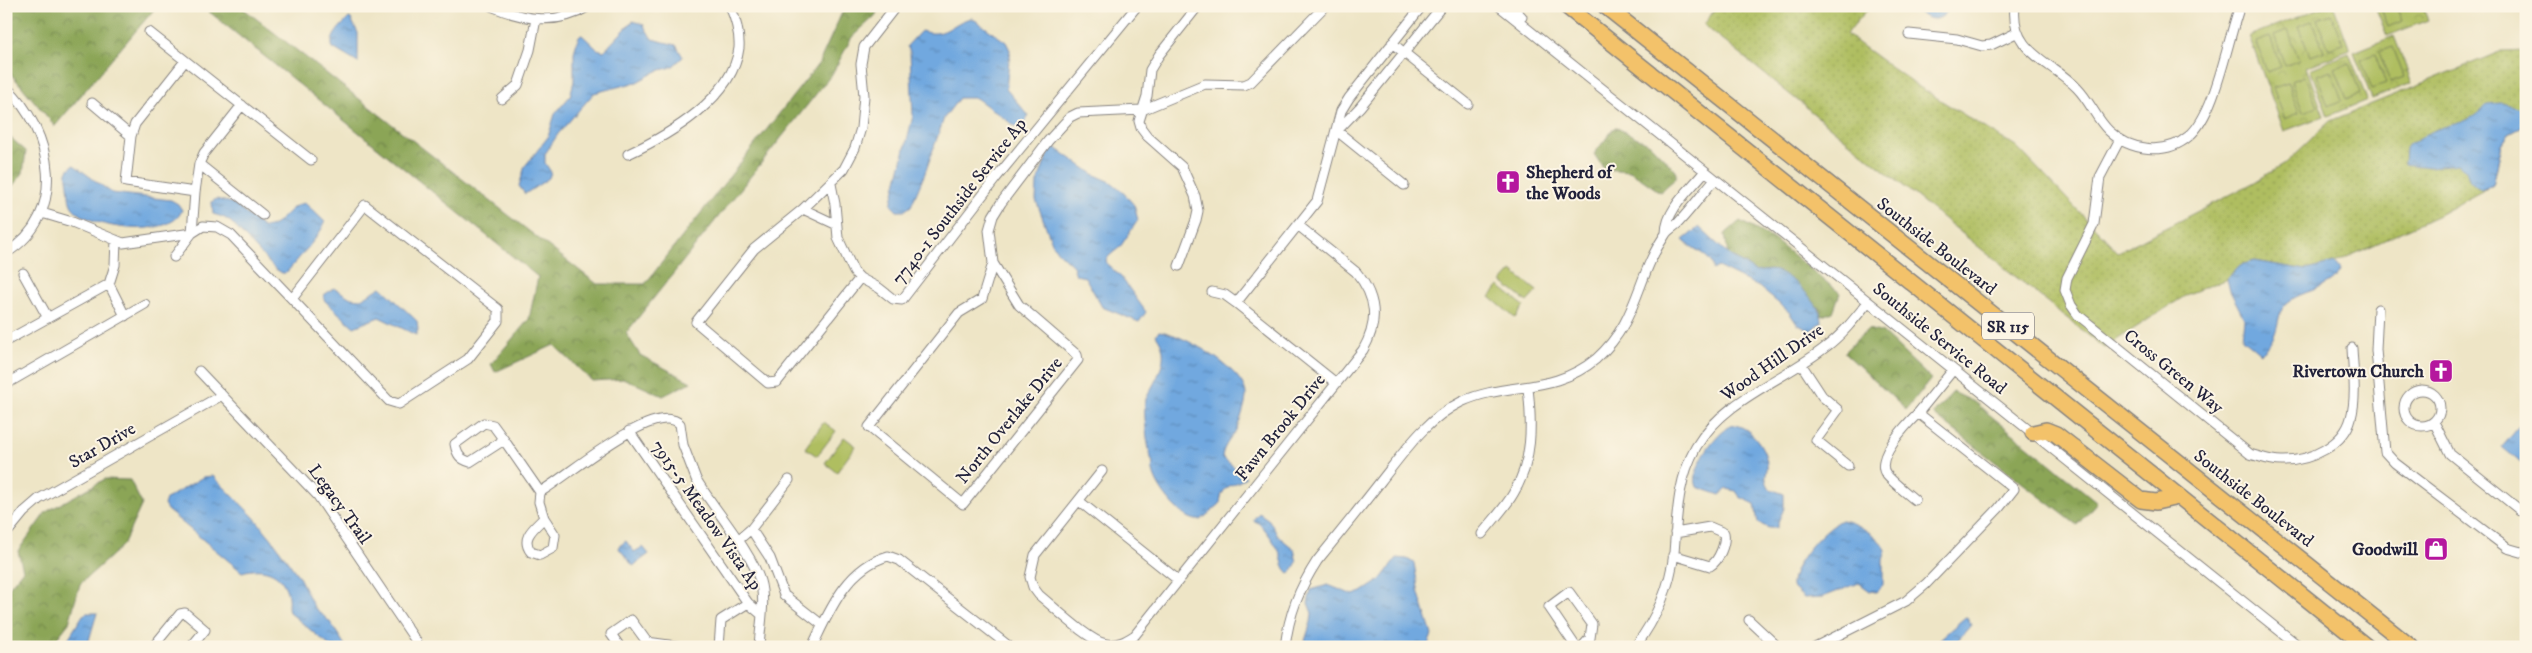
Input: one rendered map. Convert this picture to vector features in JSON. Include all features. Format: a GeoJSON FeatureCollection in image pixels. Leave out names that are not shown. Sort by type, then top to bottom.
{"type":"FeatureCollection","features":[{"type":"Feature","properties":{"kind":"highway","name":"SR 115"},"geometry":{"type":"LineString","coordinates":[[1566,6],[2367,647]]}},
{"type":"Feature","properties":{"kind":"highway","name":"Southside Boulevard"},"geometry":{"type":"LineString","coordinates":[[1605,6],[2410,647]]}},
{"type":"Feature","properties":{"kind":"highway"},"geometry":{"type":"LineString","coordinates":[[1620,6],[1639,25],[1648,41]]}},
{"type":"Feature","properties":{"kind":"highway"},"geometry":{"type":"LineString","coordinates":[[2033,434],[2046,430],[2056,434],[2141,500],[2156,502],[2178,497]]}},
{"type":"Feature","properties":{"kind":"street"},"geometry":{"type":"LineString","coordinates":[[491,6],[510,14],[536,19],[564,17],[589,6]]}},
{"type":"Feature","properties":{"kind":"street"},"geometry":{"type":"LineString","coordinates":[[628,154],[650,144],[683,124],[702,107],[730,73],[739,48],[736,22],[730,6]]}},
{"type":"Feature","properties":{"kind":"street"},"geometry":{"type":"LineString","coordinates":[[860,278],[777,382],[768,383],[696,322],[754,249],[803,209],[831,184],[844,169],[859,136],[863,111],[861,64],[864,47],[896,6]]}},
{"type":"Feature","properties":{"kind":"street","name":"7740-1 Southside Service Ap"},"geometry":{"type":"LineString","coordinates":[[831,184],[835,204],[835,224],[841,246],[860,278],[893,299],[902,300],[996,178],[1137,6]]}},
{"type":"Feature","properties":{"kind":"street"},"geometry":{"type":"LineString","coordinates":[[1179,266],[1198,211],[1194,196],[1182,167],[1141,128],[1139,121],[1148,96],[1150,70],[1159,54],[1198,6]]}},
{"type":"Feature","properties":{"kind":"street"},"geometry":{"type":"LineString","coordinates":[[993,263],[989,230],[993,216],[1048,141],[1070,117],[1078,113],[1142,110],[1206,84],[1216,82],[1244,85],[1252,82],[1325,6]]}},
{"type":"Feature","properties":{"kind":"street"},"geometry":{"type":"LineString","coordinates":[[1236,303],[1299,226],[1316,201],[1341,111],[1349,98],[1422,6]]}},
{"type":"Feature","properties":{"kind":"street"},"geometry":{"type":"LineString","coordinates":[[1337,131],[1360,108],[1442,6]]}},
{"type":"Feature","properties":{"kind":"street","name":"Southside Service Road"},"geometry":{"type":"LineString","coordinates":[[1500,6],[2300,647]]}},
{"type":"Feature","properties":{"kind":"street","name":"Southside Service Road"},"geometry":{"type":"LineString","coordinates":[[1511,6],[1560,54]]}},
{"type":"Feature","properties":{"kind":"street"},"geometry":{"type":"LineString","coordinates":[[2014,6],[2016,33],[2024,46],[2053,66],[2078,89],[2109,130],[2120,139],[2134,146],[2160,149],[2187,137],[2197,128],[2209,103],[2240,6]]}},
{"type":"Feature","properties":{"kind":"street"},"geometry":{"type":"LineString","coordinates":[[502,99],[518,85],[530,50],[536,19]]}},
{"type":"Feature","properties":{"kind":"street"},"geometry":{"type":"LineString","coordinates":[[149,32],[311,160]]}},
{"type":"Feature","properties":{"kind":"street"},"geometry":{"type":"LineString","coordinates":[[1909,34],[1957,39],[1982,46],[1991,45],[2016,33]]}},
{"type":"Feature","properties":{"kind":"street"},"geometry":{"type":"LineString","coordinates":[[1392,43],[1468,104]]}},
{"type":"Feature","properties":{"kind":"street"},"geometry":{"type":"LineString","coordinates":[[186,61],[136,124],[131,136],[126,182],[195,192]]}},
{"type":"Feature","properties":{"kind":"street"},"geometry":{"type":"LineString","coordinates":[[6,87],[31,116],[45,152],[46,188],[42,214],[33,230],[16,247],[6,253]]}},
{"type":"Feature","properties":{"kind":"street"},"geometry":{"type":"LineString","coordinates":[[92,103],[131,136]]}},
{"type":"Feature","properties":{"kind":"street"},"geometry":{"type":"LineString","coordinates":[[192,233],[199,164],[204,153],[242,104]]}},
{"type":"Feature","properties":{"kind":"street"},"geometry":{"type":"LineString","coordinates":[[1337,131],[1404,185]]}},
{"type":"Feature","properties":{"kind":"street","name":"Cross Green Way"},"geometry":{"type":"LineString","coordinates":[[2120,139],[2100,177],[2094,224],[2067,278],[2065,290],[2071,305],[2078,315],[2250,454],[2283,462],[2304,459],[2320,453],[2335,442],[2344,431],[2351,418],[2354,396],[2352,348]]}},
{"type":"Feature","properties":{"kind":"street"},"geometry":{"type":"LineString","coordinates":[[199,164],[263,215]]}},
{"type":"Feature","properties":{"kind":"street"},"geometry":{"type":"LineString","coordinates":[[1666,233],[1666,222],[1674,208],[1705,170]]}},
{"type":"Feature","properties":{"kind":"street"},"geometry":{"type":"LineString","coordinates":[[1285,647],[1293,606],[1306,578],[1317,561],[1423,430],[1447,410],[1473,397],[1488,393],[1528,388],[1563,378],[1594,360],[1606,349],[1629,317],[1653,258],[1666,233],[1678,224],[1715,179]]}},
{"type":"Feature","properties":{"kind":"street"},"geometry":{"type":"LineString","coordinates":[[174,257],[192,233],[203,226],[224,230],[389,401],[399,404],[468,358],[498,321],[499,315],[498,309],[365,205],[292,299]]}},
{"type":"Feature","properties":{"kind":"street"},"geometry":{"type":"LineString","coordinates":[[803,209],[835,224]]}},
{"type":"Feature","properties":{"kind":"street"},"geometry":{"type":"LineString","coordinates":[[42,214],[72,222],[124,243],[192,233]]}},
{"type":"Feature","properties":{"kind":"street","name":"Fawn Brook Drive"},"geometry":{"type":"LineString","coordinates":[[1079,501],[1035,555],[1030,577],[1039,595],[1091,636],[1105,644],[1119,644],[1135,634],[1336,384],[1370,338],[1375,314],[1367,286],[1356,272],[1299,226]]}},
{"type":"Feature","properties":{"kind":"street"},"geometry":{"type":"LineString","coordinates":[[6,341],[109,284],[115,265],[116,240]]}},
{"type":"Feature","properties":{"kind":"street","name":"North Overlake Drive"},"geometry":{"type":"LineString","coordinates":[[993,263],[1019,305],[1077,355],[1078,360],[963,504],[869,427],[959,313],[982,299],[993,263]]}},
{"type":"Feature","properties":{"kind":"street"},"geometry":{"type":"LineString","coordinates":[[23,273],[48,318]]}},
{"type":"Feature","properties":{"kind":"street"},"geometry":{"type":"LineString","coordinates":[[109,284],[125,316]]}},
{"type":"Feature","properties":{"kind":"street"},"geometry":{"type":"LineString","coordinates":[[1212,292],[1225,295],[1236,303],[1336,384]]}},
{"type":"Feature","properties":{"kind":"street","name":"Wood Hill Drive"},"geometry":{"type":"LineString","coordinates":[[1635,647],[1662,602],[1673,555],[1677,503],[1684,475],[1704,436],[1740,402],[1828,346],[1868,302]]}},
{"type":"Feature","properties":{"kind":"street"},"geometry":{"type":"LineString","coordinates":[[6,384],[145,304]]}},
{"type":"Feature","properties":{"kind":"street"},"geometry":{"type":"LineString","coordinates":[[2378,308],[2376,350],[2385,452],[2395,463],[2507,548],[2521,552],[2526,551]]}},
{"type":"Feature","properties":{"kind":"street"},"geometry":{"type":"LineString","coordinates":[[1801,364],[1822,396],[1838,410],[1816,440],[1848,466]]}},
{"type":"Feature","properties":{"kind":"street"},"geometry":{"type":"LineString","coordinates":[[1915,500],[1886,474],[1882,466],[1886,452],[1953,370]]}},
{"type":"Feature","properties":{"kind":"street","name":"Legacy Trail"},"geometry":{"type":"LineString","coordinates":[[199,371],[318,496],[420,647]]}},
{"type":"Feature","properties":{"kind":"street"},"geometry":{"type":"LineString","coordinates":[[1482,534],[1513,495],[1527,462],[1531,427],[1528,388]]}},
{"type":"Feature","properties":{"kind":"street"},"geometry":{"type":"LineString","coordinates":[[2424,390],[2436,397],[2440,409],[2434,422],[2421,426],[2409,420],[2405,407],[2411,395],[2424,390]]}},
{"type":"Feature","properties":{"kind":"street","name":"Star Drive"},"geometry":{"type":"LineString","coordinates":[[6,534],[24,512],[39,499],[222,395]]}},
{"type":"Feature","properties":{"kind":"street"},"geometry":{"type":"LineString","coordinates":[[1815,647],[1906,601],[1926,584],[2014,489],[1918,413]]}},
{"type":"Feature","properties":{"kind":"street"},"geometry":{"type":"LineString","coordinates":[[540,492],[630,431],[649,422],[668,418],[680,424],[683,445],[692,472],[753,564],[760,582],[763,599],[759,647]]}},
{"type":"Feature","properties":{"kind":"street"},"geometry":{"type":"LineString","coordinates":[[2434,422],[2450,454],[2526,515]]}},
{"type":"Feature","properties":{"kind":"street"},"geometry":{"type":"LineString","coordinates":[[504,440],[470,462],[462,460],[457,453],[455,444],[484,423],[493,425],[504,440],[540,492],[539,502],[544,518]]}},
{"type":"Feature","properties":{"kind":"street","name":"7915-5 Meadow Vista Ap"},"geometry":{"type":"LineString","coordinates":[[630,431],[748,603],[761,614]]}},
{"type":"Feature","properties":{"kind":"street"},"geometry":{"type":"LineString","coordinates":[[1102,471],[1079,501],[1178,580]]}},
{"type":"Feature","properties":{"kind":"street"},"geometry":{"type":"LineString","coordinates":[[737,541],[750,529],[789,480]]}},
{"type":"Feature","properties":{"kind":"street"},"geometry":{"type":"LineString","coordinates":[[1673,555],[1710,566],[1718,559],[1725,538],[1724,533],[1710,527],[1675,533]]}},
{"type":"Feature","properties":{"kind":"street"},"geometry":{"type":"LineString","coordinates":[[750,529],[770,558],[784,595],[821,624]]}},
{"type":"Feature","properties":{"kind":"street"},"geometry":{"type":"LineString","coordinates":[[812,647],[828,610],[847,585],[868,566],[888,556],[899,560],[999,644],[1010,647]]}},
{"type":"Feature","properties":{"kind":"street"},"geometry":{"type":"LineString","coordinates":[[1576,647],[1549,607],[1569,592],[1592,624],[1590,638],[1582,647]]}},
{"type":"Feature","properties":{"kind":"street"},"geometry":{"type":"LineString","coordinates":[[719,647],[721,620],[748,603]]}},
{"type":"Feature","properties":{"kind":"street"},"geometry":{"type":"LineString","coordinates":[[153,647],[180,614],[185,612],[205,630],[191,647]]}},
{"type":"Feature","properties":{"kind":"street"},"geometry":{"type":"LineString","coordinates":[[620,647],[611,634],[631,620],[647,642],[683,647]]}},
{"type":"Feature","properties":{"kind":"street"},"geometry":{"type":"LineString","coordinates":[[1749,620],[1778,647]]}},
{"type":"Feature","properties":{"kind":"green space"},"geometry":{"type":"Polygon","coordinates":[[[6,6],[157,6],[55,126],[6,68],[6,6]]]}},
{"type":"Feature","properties":{"kind":"green space"},"geometry":{"type":"Polygon","coordinates":[[[202,6],[240,6],[597,284],[645,284],[819,63],[845,6],[880,6],[875,16],[852,37],[832,74],[626,333],[640,355],[691,382],[663,396],[625,379],[592,381],[554,345],[495,372],[491,364],[529,319],[538,277],[202,6]]]}},
{"type":"Feature","properties":{"kind":"green space"},"geometry":{"type":"Polygon","coordinates":[[[1717,6],[1871,6],[1846,34],[1913,83],[2019,149],[2118,252],[2253,183],[2286,163],[2330,121],[2502,51],[2526,50],[2526,125],[2509,134],[2502,144],[2493,185],[2438,215],[2335,263],[2306,270],[2255,261],[2240,265],[2227,279],[2188,294],[2104,348],[1704,25],[1717,6]]]}},
{"type":"Feature","properties":{"kind":"green space"},"geometry":{"type":"Polygon","coordinates":[[[2326,6],[2334,6],[2350,50],[2306,67],[2324,116],[2284,131],[2249,36],[2326,6]]]}},
{"type":"Feature","properties":{"kind":"green space"},"geometry":{"type":"Polygon","coordinates":[[[2375,6],[2422,6],[2428,20],[2387,36],[2375,6]]]}},
{"type":"Feature","properties":{"kind":"green space"},"geometry":{"type":"Polygon","coordinates":[[[2380,6],[2396,6],[2402,21],[2388,27],[2380,6]]]}},
{"type":"Feature","properties":{"kind":"green space"},"geometry":{"type":"Polygon","coordinates":[[[2331,14],[2343,44],[2329,49],[2317,19],[2331,14]]]}},
{"type":"Feature","properties":{"kind":"green space"},"geometry":{"type":"Polygon","coordinates":[[[2312,21],[2324,51],[2310,56],[2298,26],[2312,21]]]}},
{"type":"Feature","properties":{"kind":"green space"},"geometry":{"type":"Polygon","coordinates":[[[2288,30],[2299,60],[2285,66],[2274,35],[2288,30]]]}},
{"type":"Feature","properties":{"kind":"green space"},"geometry":{"type":"Polygon","coordinates":[[[2394,36],[2412,83],[2372,99],[2354,52],[2394,36]]]}},
{"type":"Feature","properties":{"kind":"green space"},"geometry":{"type":"Polygon","coordinates":[[[2270,37],[2281,67],[2267,72],[2256,42],[2270,37]]]}},
{"type":"Feature","properties":{"kind":"green space"},"geometry":{"type":"Polygon","coordinates":[[[2393,47],[2404,77],[2390,82],[2379,52],[2393,47]]]}},
{"type":"Feature","properties":{"kind":"green space"},"geometry":{"type":"Polygon","coordinates":[[[2349,53],[2367,100],[2328,116],[2310,69],[2349,53]]]}},
{"type":"Feature","properties":{"kind":"green space"},"geometry":{"type":"Polygon","coordinates":[[[2375,54],[2386,84],[2372,89],[2361,59],[2375,54]]]}},
{"type":"Feature","properties":{"kind":"green space"},"geometry":{"type":"Polygon","coordinates":[[[2349,63],[2360,93],[2347,99],[2335,68],[2349,63]]]}},
{"type":"Feature","properties":{"kind":"green space"},"geometry":{"type":"Polygon","coordinates":[[[2331,70],[2342,100],[2328,106],[2317,75],[2331,70]]]}},
{"type":"Feature","properties":{"kind":"green space"},"geometry":{"type":"Polygon","coordinates":[[[2305,76],[2317,107],[2303,112],[2291,81],[2305,76]]]}},
{"type":"Feature","properties":{"kind":"green space"},"geometry":{"type":"Polygon","coordinates":[[[2288,83],[2299,113],[2285,119],[2273,88],[2288,83]]]}},
{"type":"Feature","properties":{"kind":"green space"},"geometry":{"type":"Polygon","coordinates":[[[1615,127],[1650,144],[1676,171],[1676,178],[1660,192],[1630,171],[1604,169],[1594,154],[1615,127]]]}},
{"type":"Feature","properties":{"kind":"green space"},"geometry":{"type":"Polygon","coordinates":[[[6,134],[26,151],[23,173],[6,194],[6,134]]]}},
{"type":"Feature","properties":{"kind":"green space"},"geometry":{"type":"Polygon","coordinates":[[[1740,221],[1773,239],[1840,293],[1833,312],[1822,316],[1819,308],[1770,270],[1755,272],[1728,254],[1725,234],[1740,221]]]}},
{"type":"Feature","properties":{"kind":"green space"},"geometry":{"type":"Polygon","coordinates":[[[1512,271],[1537,291],[1527,302],[1502,282],[1512,271]]]}},
{"type":"Feature","properties":{"kind":"green space"},"geometry":{"type":"Polygon","coordinates":[[[1499,286],[1524,306],[1515,318],[1490,297],[1499,286]]]}},
{"type":"Feature","properties":{"kind":"green space"},"geometry":{"type":"Polygon","coordinates":[[[1868,329],[1883,333],[1931,379],[1906,410],[1844,352],[1868,329]]]}},
{"type":"Feature","properties":{"kind":"green space"},"geometry":{"type":"Polygon","coordinates":[[[1953,392],[1974,402],[2097,502],[2077,525],[1933,414],[1953,392]]]}},
{"type":"Feature","properties":{"kind":"green space"},"geometry":{"type":"Polygon","coordinates":[[[824,422],[836,431],[817,456],[805,448],[824,422]]]}},
{"type":"Feature","properties":{"kind":"green space"},"geometry":{"type":"Polygon","coordinates":[[[844,437],[856,446],[837,472],[825,463],[844,437]]]}},
{"type":"Feature","properties":{"kind":"green space"},"geometry":{"type":"Polygon","coordinates":[[[105,479],[130,480],[142,504],[123,545],[80,584],[69,623],[50,647],[6,647],[6,591],[23,570],[18,551],[46,512],[105,479]]]}},
{"type":"Feature","properties":{"kind":"water"},"geometry":{"type":"Polygon","coordinates":[[[1910,6],[1951,6],[1941,17],[1931,19],[1910,6]]]}},
{"type":"Feature","properties":{"kind":"water"},"geometry":{"type":"Polygon","coordinates":[[[349,18],[358,33],[358,63],[333,48],[332,44],[336,32],[349,18]]]}},
{"type":"Feature","properties":{"kind":"water"},"geometry":{"type":"Polygon","coordinates":[[[972,18],[1006,42],[1010,50],[1006,89],[1029,116],[1019,129],[976,98],[959,98],[944,118],[925,173],[911,206],[904,211],[897,211],[891,205],[913,116],[910,52],[907,46],[921,31],[937,33],[972,18]]]}},
{"type":"Feature","properties":{"kind":"water"},"geometry":{"type":"Polygon","coordinates":[[[633,21],[643,24],[652,39],[676,45],[683,57],[672,67],[657,71],[637,82],[594,93],[558,134],[545,154],[545,163],[551,172],[549,178],[525,194],[519,186],[525,166],[548,137],[555,114],[570,96],[574,81],[574,52],[579,36],[582,35],[597,49],[604,51],[633,21]]]}},
{"type":"Feature","properties":{"kind":"water"},"geometry":{"type":"Polygon","coordinates":[[[2501,103],[2526,109],[2526,125],[2509,134],[2502,144],[2493,185],[2481,190],[2470,181],[2466,170],[2457,164],[2430,167],[2404,164],[2405,148],[2409,143],[2432,131],[2468,120],[2487,104],[2501,103]]]}},
{"type":"Feature","properties":{"kind":"water"},"geometry":{"type":"Polygon","coordinates":[[[1053,146],[1093,174],[1111,182],[1134,205],[1138,220],[1120,247],[1106,260],[1107,264],[1121,277],[1146,312],[1139,322],[1102,307],[1085,277],[1076,275],[1073,266],[1057,251],[1052,243],[1036,200],[1037,183],[1049,151],[1053,146]]]}},
{"type":"Feature","properties":{"kind":"water"},"geometry":{"type":"Polygon","coordinates":[[[74,165],[112,193],[171,200],[178,204],[182,210],[175,219],[163,225],[147,228],[112,226],[95,221],[82,215],[70,203],[67,174],[74,165]]]}},
{"type":"Feature","properties":{"kind":"water"},"geometry":{"type":"Polygon","coordinates":[[[216,199],[232,203],[264,228],[276,224],[294,207],[305,203],[325,222],[308,248],[286,273],[282,273],[274,268],[231,222],[213,214],[212,202],[216,199]]]}},
{"type":"Feature","properties":{"kind":"water"},"geometry":{"type":"Polygon","coordinates":[[[1699,227],[1728,254],[1755,272],[1776,271],[1792,280],[1812,300],[1821,315],[1822,322],[1810,331],[1797,324],[1789,312],[1759,287],[1718,267],[1713,270],[1713,265],[1706,257],[1683,240],[1699,227]]]}},
{"type":"Feature","properties":{"kind":"water"},"geometry":{"type":"Polygon","coordinates":[[[2255,261],[2306,270],[2335,263],[2340,270],[2330,282],[2292,299],[2286,304],[2280,314],[2272,340],[2260,353],[2242,338],[2244,318],[2230,291],[2227,279],[2240,265],[2255,261]]]}},
{"type":"Feature","properties":{"kind":"water"},"geometry":{"type":"Polygon","coordinates":[[[381,287],[417,321],[418,330],[416,335],[379,317],[354,327],[324,300],[324,295],[334,288],[351,298],[361,299],[381,287]]]}},
{"type":"Feature","properties":{"kind":"water"},"geometry":{"type":"Polygon","coordinates":[[[1159,331],[1182,338],[1212,355],[1237,376],[1244,387],[1245,405],[1236,430],[1224,449],[1222,457],[1246,477],[1226,489],[1221,497],[1220,504],[1201,520],[1193,519],[1176,508],[1161,489],[1153,470],[1146,431],[1145,404],[1163,359],[1161,343],[1156,335],[1159,331]]]}},
{"type":"Feature","properties":{"kind":"water"},"geometry":{"type":"Polygon","coordinates":[[[2523,422],[2526,425],[2526,459],[2522,464],[2502,447],[2523,422]]]}},
{"type":"Feature","properties":{"kind":"water"},"geometry":{"type":"Polygon","coordinates":[[[1732,425],[1738,426],[1750,433],[1760,444],[1766,456],[1766,478],[1768,485],[1770,489],[1784,494],[1784,508],[1776,528],[1769,528],[1758,523],[1755,504],[1740,497],[1736,491],[1727,489],[1720,495],[1697,487],[1697,471],[1700,461],[1719,435],[1732,425]]]}},
{"type":"Feature","properties":{"kind":"water"},"geometry":{"type":"Polygon","coordinates":[[[213,476],[252,515],[272,539],[299,577],[314,607],[330,622],[346,647],[331,647],[289,612],[288,596],[282,581],[277,576],[264,570],[242,572],[167,510],[164,505],[166,499],[203,477],[213,476]]]}},
{"type":"Feature","properties":{"kind":"water"},"geometry":{"type":"Polygon","coordinates":[[[1259,513],[1269,520],[1278,536],[1294,549],[1297,562],[1290,574],[1285,568],[1280,552],[1270,536],[1264,528],[1253,520],[1259,513]]]}},
{"type":"Feature","properties":{"kind":"water"},"geometry":{"type":"Polygon","coordinates":[[[1841,520],[1867,531],[1883,545],[1886,550],[1883,560],[1883,585],[1876,592],[1870,591],[1859,583],[1823,597],[1804,598],[1792,587],[1796,569],[1817,539],[1841,520]]]}},
{"type":"Feature","properties":{"kind":"water"},"geometry":{"type":"Polygon","coordinates":[[[626,541],[634,552],[643,547],[649,554],[633,566],[618,547],[626,541]]]}},
{"type":"Feature","properties":{"kind":"water"},"geometry":{"type":"Polygon","coordinates":[[[1397,558],[1407,559],[1414,563],[1419,594],[1432,635],[1427,647],[1303,647],[1311,622],[1312,613],[1308,603],[1311,590],[1328,585],[1353,595],[1362,592],[1380,580],[1397,558]]]}},
{"type":"Feature","properties":{"kind":"water"},"geometry":{"type":"Polygon","coordinates":[[[97,613],[87,647],[63,647],[83,615],[97,613]]]}},
{"type":"Feature","properties":{"kind":"water"},"geometry":{"type":"Polygon","coordinates":[[[1967,618],[1971,625],[1952,647],[1931,647],[1963,619],[1967,618]]]}},
{"type":"Feature","properties":{"kind":"place","name":"Shepherd of the Woods"},"geometry":{"type":"Point","coordinates":[1508,182]}},
{"type":"Feature","properties":{"kind":"place","name":"Rivertown Church"},"geometry":{"type":"Point","coordinates":[2441,371]}},
{"type":"Feature","properties":{"kind":"place","name":"Goodwill"},"geometry":{"type":"Point","coordinates":[2436,549]}}]}
